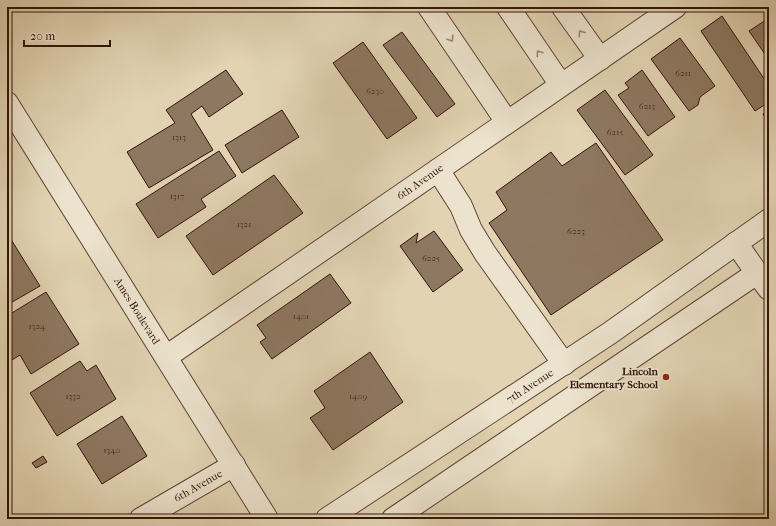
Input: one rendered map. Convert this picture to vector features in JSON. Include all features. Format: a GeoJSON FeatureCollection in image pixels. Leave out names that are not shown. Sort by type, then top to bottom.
{"type":"FeatureCollection","features":[{"type":"Feature","properties":{"kind":"street"},"geometry":{"type":"LineString","coordinates":[[429,7],[507,122]]}},
{"type":"Feature","properties":{"kind":"street"},"geometry":{"type":"LineString","coordinates":[[508,7],[561,85]]}},
{"type":"Feature","properties":{"kind":"street"},"geometry":{"type":"LineString","coordinates":[[563,7],[600,58]]}},
{"type":"Feature","properties":{"kind":"street","name":"6th Avenue"},"geometry":{"type":"LineString","coordinates":[[166,357],[674,7]]}},
{"type":"Feature","properties":{"kind":"street","name":"Ames Boulevard"},"geometry":{"type":"LineString","coordinates":[[7,103],[267,519]]}},
{"type":"Feature","properties":{"kind":"street"},"geometry":{"type":"LineString","coordinates":[[438,170],[461,206],[471,230],[485,253],[564,364]]}},
{"type":"Feature","properties":{"kind":"street","name":"7th Avenue"},"geometry":{"type":"LineString","coordinates":[[327,519],[564,364],[769,220]]}},
{"type":"Feature","properties":{"kind":"street"},"geometry":{"type":"LineString","coordinates":[[393,519],[763,281],[736,243]]}},
{"type":"Feature","properties":{"kind":"street","name":"6th Avenue"},"geometry":{"type":"LineString","coordinates":[[141,519],[234,465]]}},
{"type":"Feature","properties":{"kind":"building"},"geometry":{"type":"Polygon","coordinates":[[[722,16],[769,86],[769,102],[755,111],[701,31],[722,16]]]}},
{"type":"Feature","properties":{"kind":"building"},"geometry":{"type":"Polygon","coordinates":[[[769,18],[769,60],[749,31],[769,18]]]}},
{"type":"Feature","properties":{"kind":"building"},"geometry":{"type":"Polygon","coordinates":[[[402,32],[455,104],[437,117],[383,45],[402,32]]]}},
{"type":"Feature","properties":{"kind":"building"},"geometry":{"type":"Polygon","coordinates":[[[680,38],[715,86],[700,97],[698,105],[689,111],[651,59],[680,38]]]}},
{"type":"Feature","properties":{"kind":"building"},"geometry":{"type":"Polygon","coordinates":[[[363,42],[417,118],[387,139],[333,63],[363,42]]]}},
{"type":"Feature","properties":{"kind":"building"},"geometry":{"type":"Polygon","coordinates":[[[226,70],[243,94],[209,117],[202,106],[191,114],[213,150],[149,188],[127,152],[175,123],[166,110],[226,70]]]}},
{"type":"Feature","properties":{"kind":"building"},"geometry":{"type":"Polygon","coordinates":[[[642,70],[675,117],[648,136],[618,95],[629,88],[625,83],[642,70]]]}},
{"type":"Feature","properties":{"kind":"building"},"geometry":{"type":"Polygon","coordinates":[[[605,90],[653,155],[625,175],[577,110],[605,90]]]}},
{"type":"Feature","properties":{"kind":"building"},"geometry":{"type":"Polygon","coordinates":[[[282,110],[299,137],[242,173],[225,145],[282,110]]]}},
{"type":"Feature","properties":{"kind":"building"},"geometry":{"type":"Polygon","coordinates":[[[769,110],[769,123],[763,114],[769,110]]]}},
{"type":"Feature","properties":{"kind":"building"},"geometry":{"type":"Polygon","coordinates":[[[596,143],[663,240],[551,315],[489,223],[507,210],[496,192],[551,152],[562,166],[596,143]]]}},
{"type":"Feature","properties":{"kind":"building"},"geometry":{"type":"Polygon","coordinates":[[[219,151],[236,176],[201,199],[206,207],[158,238],[136,204],[219,151]]]}},
{"type":"Feature","properties":{"kind":"building"},"geometry":{"type":"Polygon","coordinates":[[[274,175],[303,213],[213,275],[186,236],[274,175]]]}},
{"type":"Feature","properties":{"kind":"building"},"geometry":{"type":"Polygon","coordinates":[[[434,231],[463,270],[433,292],[400,246],[418,233],[416,243],[434,231]]]}},
{"type":"Feature","properties":{"kind":"building"},"geometry":{"type":"Polygon","coordinates":[[[7,233],[40,286],[7,305],[7,233]]]}},
{"type":"Feature","properties":{"kind":"building"},"geometry":{"type":"Polygon","coordinates":[[[330,274],[351,303],[272,359],[260,342],[266,338],[257,325],[330,274]]]}},
{"type":"Feature","properties":{"kind":"building"},"geometry":{"type":"Polygon","coordinates":[[[46,292],[79,344],[31,374],[20,355],[7,363],[7,316],[46,292]]]}},
{"type":"Feature","properties":{"kind":"building"},"geometry":{"type":"Polygon","coordinates":[[[370,352],[403,402],[333,450],[310,418],[325,408],[314,391],[370,352]]]}},
{"type":"Feature","properties":{"kind":"building"},"geometry":{"type":"Polygon","coordinates":[[[80,361],[87,371],[96,365],[116,399],[57,436],[30,393],[80,361]]]}},
{"type":"Feature","properties":{"kind":"building"},"geometry":{"type":"Polygon","coordinates":[[[122,416],[147,456],[102,484],[77,444],[122,416]]]}},
{"type":"Feature","properties":{"kind":"building"},"geometry":{"type":"Polygon","coordinates":[[[43,456],[47,462],[36,468],[32,463],[43,456]]]}},
{"type":"Feature","properties":{"kind":"place","name":"Lincoln Elementary School"},"geometry":{"type":"Point","coordinates":[666,377]}}]}
